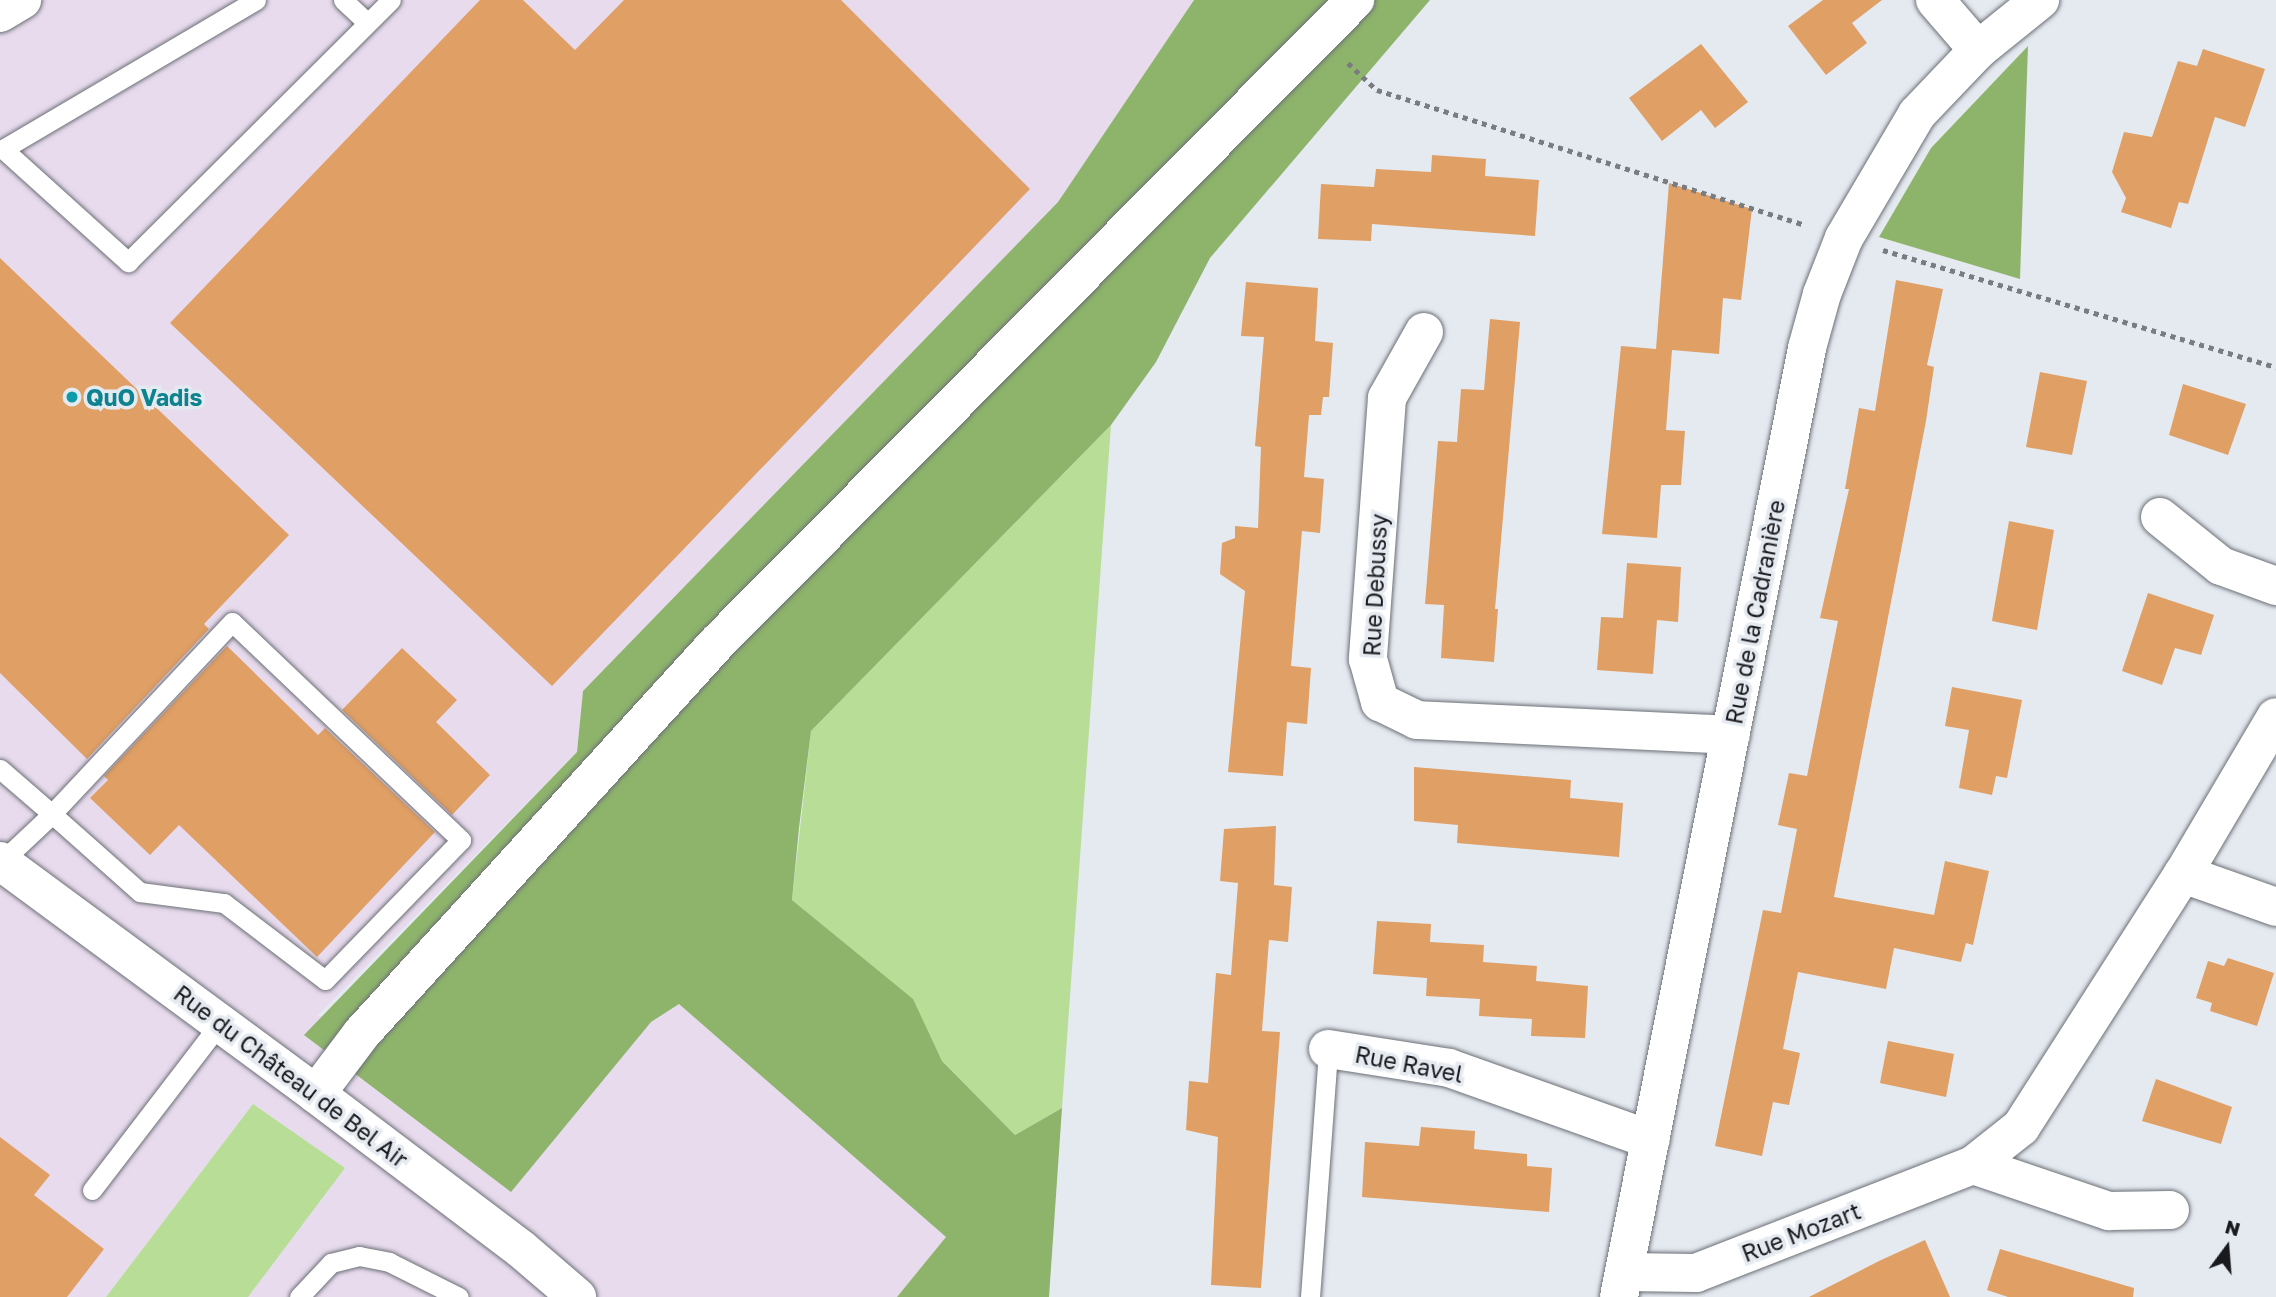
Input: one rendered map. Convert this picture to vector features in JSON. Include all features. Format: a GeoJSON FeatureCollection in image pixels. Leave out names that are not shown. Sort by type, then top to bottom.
{"type":"FeatureCollection","features":[{"type":"Feature","properties":{"kind":"street"},"geometry":{"type":"LineString","coordinates":[[0,13],[22,0]]}},
{"type":"Feature","properties":{"kind":"street"},"geometry":{"type":"LineString","coordinates":[[316,1094],[362,1032],[717,643],[1355,0]]}},
{"type":"Feature","properties":{"kind":"street"},"geometry":{"type":"LineString","coordinates":[[1935,0],[1978,50]]}},
{"type":"Feature","properties":{"kind":"street","name":"Rue de la Cadranière"},"geometry":{"type":"LineString","coordinates":[[1621,1285],[1807,348],[1844,238],[1917,114],[1978,50],[2040,0]]}},
{"type":"Feature","properties":{"kind":"street","name":"Rue Debussy"},"geometry":{"type":"LineString","coordinates":[[1424,332],[1387,397],[1368,659],[1380,702],[1417,720],[1731,735]]}},
{"type":"Feature","properties":{"kind":"street"},"geometry":{"type":"LineString","coordinates":[[2160,517],[2221,566],[2276,586]]}},
{"type":"Feature","properties":{"kind":"street","name":"Rue Mozart"},"geometry":{"type":"LineString","coordinates":[[1621,1285],[1696,1273],[1973,1165],[2021,1127],[2183,874],[2276,717]]}},
{"type":"Feature","properties":{"kind":"street","name":"Rue du Château de Bel Air"},"geometry":{"type":"LineString","coordinates":[[0,861],[316,1094],[577,1297]]}},
{"type":"Feature","properties":{"kind":"street"},"geometry":{"type":"LineString","coordinates":[[2183,874],[2276,907]]}},
{"type":"Feature","properties":{"kind":"street","name":"Rue Ravel"},"geometry":{"type":"LineString","coordinates":[[1328,1049],[1449,1068],[1651,1140]]}},
{"type":"Feature","properties":{"kind":"street"},"geometry":{"type":"LineString","coordinates":[[1973,1165],[2109,1211],[2170,1210]]}},
{"type":"Feature","properties":{"kind":"lane"},"geometry":{"type":"LineString","coordinates":[[256,0],[3,149],[128,262],[391,0]]}},
{"type":"Feature","properties":{"kind":"lane"},"geometry":{"type":"LineString","coordinates":[[343,0],[367,22]]}},
{"type":"Feature","properties":{"kind":"lane"},"geometry":{"type":"LineString","coordinates":[[0,769],[52,814],[140,892],[224,903],[325,980],[461,840],[232,622],[52,814],[0,861]]}},
{"type":"Feature","properties":{"kind":"lane"},"geometry":{"type":"LineString","coordinates":[[92,1190],[220,1023]]}},
{"type":"Feature","properties":{"kind":"lane","name":"Rue Ravel"},"geometry":{"type":"LineString","coordinates":[[1310,1297],[1328,1049]]}},
{"type":"Feature","properties":{"kind":"lane"},"geometry":{"type":"LineString","coordinates":[[299,1297],[331,1263],[359,1256],[389,1262],[459,1297]]}},
{"type":"Feature","properties":{"kind":"path"},"geometry":{"type":"LineString","coordinates":[[1320,36],[1377,90],[1844,238],[2276,367]]}},
{"type":"Feature","properties":{"kind":"shaded area"},"geometry":{"type":"Polygon","coordinates":[[[0,0],[1194,0],[1058,202],[583,691],[577,752],[317,1016],[651,1022],[679,1004],[947,1237],[897,1297],[248,1297],[345,1168],[253,1104],[106,1297],[0,1297],[0,0]]]}},
{"type":"Feature","properties":{"kind":"green space"},"geometry":{"type":"Polygon","coordinates":[[[1194,0],[1430,0],[1210,258],[1156,362],[1111,425],[811,731],[799,828],[792,900],[913,999],[942,1061],[1015,1135],[1062,1108],[1049,1297],[897,1297],[946,1237],[679,1004],[651,1022],[511,1192],[304,1035],[577,752],[583,691],[1058,202],[1194,0]]]}},
{"type":"Feature","properties":{"kind":"green space"},"geometry":{"type":"Polygon","coordinates":[[[2028,46],[2020,279],[1879,237],[1931,148],[2028,46]]]}},
{"type":"Feature","properties":{"kind":"green space"},"geometry":{"type":"Polygon","coordinates":[[[1111,425],[1062,1108],[1015,1135],[942,1061],[912,999],[792,900],[811,731],[1111,425]]]}},
{"type":"Feature","properties":{"kind":"green space"},"geometry":{"type":"Polygon","coordinates":[[[253,1104],[345,1168],[248,1297],[106,1297],[253,1104]]]}},
{"type":"Feature","properties":{"kind":"building"},"geometry":{"type":"Polygon","coordinates":[[[480,0],[523,0],[575,50],[624,0],[841,0],[1030,189],[552,686],[170,323],[480,0]]]}},
{"type":"Feature","properties":{"kind":"building"},"geometry":{"type":"Polygon","coordinates":[[[1823,0],[1882,0],[1852,23],[1867,43],[1826,75],[1788,26],[1823,0]]]}},
{"type":"Feature","properties":{"kind":"building"},"geometry":{"type":"Polygon","coordinates":[[[1701,44],[1748,102],[1715,128],[1701,110],[1662,141],[1629,98],[1701,44]]]}},
{"type":"Feature","properties":{"kind":"building"},"geometry":{"type":"Polygon","coordinates":[[[2203,49],[2265,69],[2245,127],[2215,117],[2188,204],[2179,202],[2171,228],[2121,212],[2126,198],[2112,172],[2124,132],[2152,137],[2178,61],[2197,66],[2203,49]]]}},
{"type":"Feature","properties":{"kind":"building"},"geometry":{"type":"Polygon","coordinates":[[[1432,155],[1486,159],[1485,176],[1539,180],[1535,236],[1372,224],[1371,241],[1318,239],[1321,184],[1374,187],[1376,169],[1431,172],[1432,155]]]}},
{"type":"Feature","properties":{"kind":"building"},"geometry":{"type":"Polygon","coordinates":[[[1669,183],[1752,209],[1741,300],[1723,298],[1719,354],[1672,350],[1666,430],[1685,431],[1681,485],[1661,485],[1657,538],[1602,534],[1621,346],[1656,349],[1669,183]]]}},
{"type":"Feature","properties":{"kind":"building","name":"QuO Vadis"},"geometry":{"type":"Polygon","coordinates":[[[0,258],[289,535],[204,624],[209,629],[87,759],[0,673],[0,258]]]}},
{"type":"Feature","properties":{"kind":"building"},"geometry":{"type":"Polygon","coordinates":[[[1896,280],[1943,289],[1927,365],[1934,367],[1926,421],[1834,897],[1934,915],[1945,861],[1989,871],[1973,945],[1966,943],[1961,962],[1894,948],[1886,989],[1798,972],[1783,1049],[1800,1053],[1789,1105],[1773,1102],[1762,1156],[1715,1146],[1763,910],[1781,913],[1797,829],[1778,825],[1789,773],[1807,776],[1838,621],[1820,618],[1849,489],[1845,489],[1859,408],[1875,411],[1896,280]]]}},
{"type":"Feature","properties":{"kind":"building"},"geometry":{"type":"Polygon","coordinates":[[[1246,282],[1318,288],[1315,341],[1333,343],[1329,397],[1323,397],[1321,415],[1309,415],[1304,477],[1324,479],[1320,533],[1302,531],[1291,666],[1311,668],[1307,724],[1287,722],[1283,776],[1228,772],[1245,591],[1220,574],[1222,543],[1235,538],[1235,526],[1258,528],[1261,447],[1255,446],[1264,337],[1241,336],[1246,282]]]}},
{"type":"Feature","properties":{"kind":"building"},"geometry":{"type":"Polygon","coordinates":[[[1490,319],[1520,322],[1495,609],[1498,609],[1494,662],[1441,658],[1444,605],[1425,604],[1438,441],[1457,442],[1461,389],[1484,390],[1490,319]]]}},
{"type":"Feature","properties":{"kind":"building"},"geometry":{"type":"Polygon","coordinates":[[[2040,372],[2087,381],[2072,455],[2026,447],[2040,372]]]}},
{"type":"Feature","properties":{"kind":"building"},"geometry":{"type":"Polygon","coordinates":[[[2183,384],[2246,404],[2228,455],[2169,435],[2183,384]]]}},
{"type":"Feature","properties":{"kind":"building"},"geometry":{"type":"Polygon","coordinates":[[[2009,521],[2054,530],[2037,630],[1992,621],[2009,521]]]}},
{"type":"Feature","properties":{"kind":"building"},"geometry":{"type":"Polygon","coordinates":[[[1627,563],[1681,567],[1678,622],[1657,620],[1653,674],[1597,670],[1601,617],[1623,618],[1627,563]]]}},
{"type":"Feature","properties":{"kind":"building"},"geometry":{"type":"Polygon","coordinates":[[[2148,593],[2214,615],[2201,655],[2175,648],[2162,685],[2122,671],[2148,593]]]}},
{"type":"Feature","properties":{"kind":"building"},"geometry":{"type":"Polygon","coordinates":[[[227,646],[318,735],[325,728],[435,832],[317,957],[179,825],[150,855],[90,798],[108,780],[104,776],[227,646]]]}},
{"type":"Feature","properties":{"kind":"building"},"geometry":{"type":"Polygon","coordinates":[[[402,648],[457,700],[436,722],[490,775],[452,815],[342,710],[402,648]]]}},
{"type":"Feature","properties":{"kind":"building"},"geometry":{"type":"Polygon","coordinates":[[[1952,687],[2022,700],[2007,778],[1996,776],[1992,795],[1959,788],[1969,730],[1945,726],[1952,687]]]}},
{"type":"Feature","properties":{"kind":"building"},"geometry":{"type":"Polygon","coordinates":[[[1414,767],[1571,780],[1570,798],[1623,803],[1619,857],[1457,843],[1458,825],[1414,821],[1414,767]]]}},
{"type":"Feature","properties":{"kind":"building"},"geometry":{"type":"Polygon","coordinates":[[[1276,826],[1274,885],[1292,887],[1288,942],[1269,940],[1262,1031],[1280,1032],[1261,1288],[1211,1285],[1218,1137],[1186,1130],[1189,1081],[1208,1083],[1216,973],[1231,975],[1238,883],[1220,881],[1224,829],[1276,826]]]}},
{"type":"Feature","properties":{"kind":"building"},"geometry":{"type":"Polygon","coordinates":[[[1377,921],[1431,924],[1430,942],[1484,945],[1483,962],[1537,966],[1536,981],[1588,986],[1585,1038],[1531,1036],[1532,1019],[1479,1016],[1480,999],[1426,996],[1427,978],[1373,974],[1377,921]]]}},
{"type":"Feature","properties":{"kind":"building"},"geometry":{"type":"Polygon","coordinates":[[[2228,958],[2274,973],[2257,1026],[2210,1011],[2212,1003],[2196,998],[2208,961],[2224,966],[2228,958]]]}},
{"type":"Feature","properties":{"kind":"building"},"geometry":{"type":"Polygon","coordinates":[[[1888,1041],[1954,1054],[1946,1097],[1880,1083],[1888,1041]]]}},
{"type":"Feature","properties":{"kind":"building"},"geometry":{"type":"Polygon","coordinates":[[[2156,1079],[2232,1107],[2221,1144],[2142,1121],[2156,1079]]]}},
{"type":"Feature","properties":{"kind":"building"},"geometry":{"type":"Polygon","coordinates":[[[1421,1127],[1475,1131],[1474,1149],[1527,1154],[1527,1166],[1552,1168],[1549,1212],[1362,1197],[1365,1142],[1419,1146],[1421,1127]]]}},
{"type":"Feature","properties":{"kind":"building"},"geometry":{"type":"Polygon","coordinates":[[[0,1137],[50,1175],[34,1195],[104,1249],[67,1297],[0,1297],[0,1137]]]}},
{"type":"Feature","properties":{"kind":"building"},"geometry":{"type":"Polygon","coordinates":[[[1925,1240],[1950,1297],[1809,1297],[1879,1261],[1925,1240]]]}},
{"type":"Feature","properties":{"kind":"building"},"geometry":{"type":"Polygon","coordinates":[[[2000,1249],[2134,1288],[2133,1297],[2008,1297],[1987,1290],[2000,1249]]]}},
{"type":"Feature","properties":{"kind":"place","name":"QuO Vadis"},"geometry":{"type":"Point","coordinates":[72,397]}}]}
